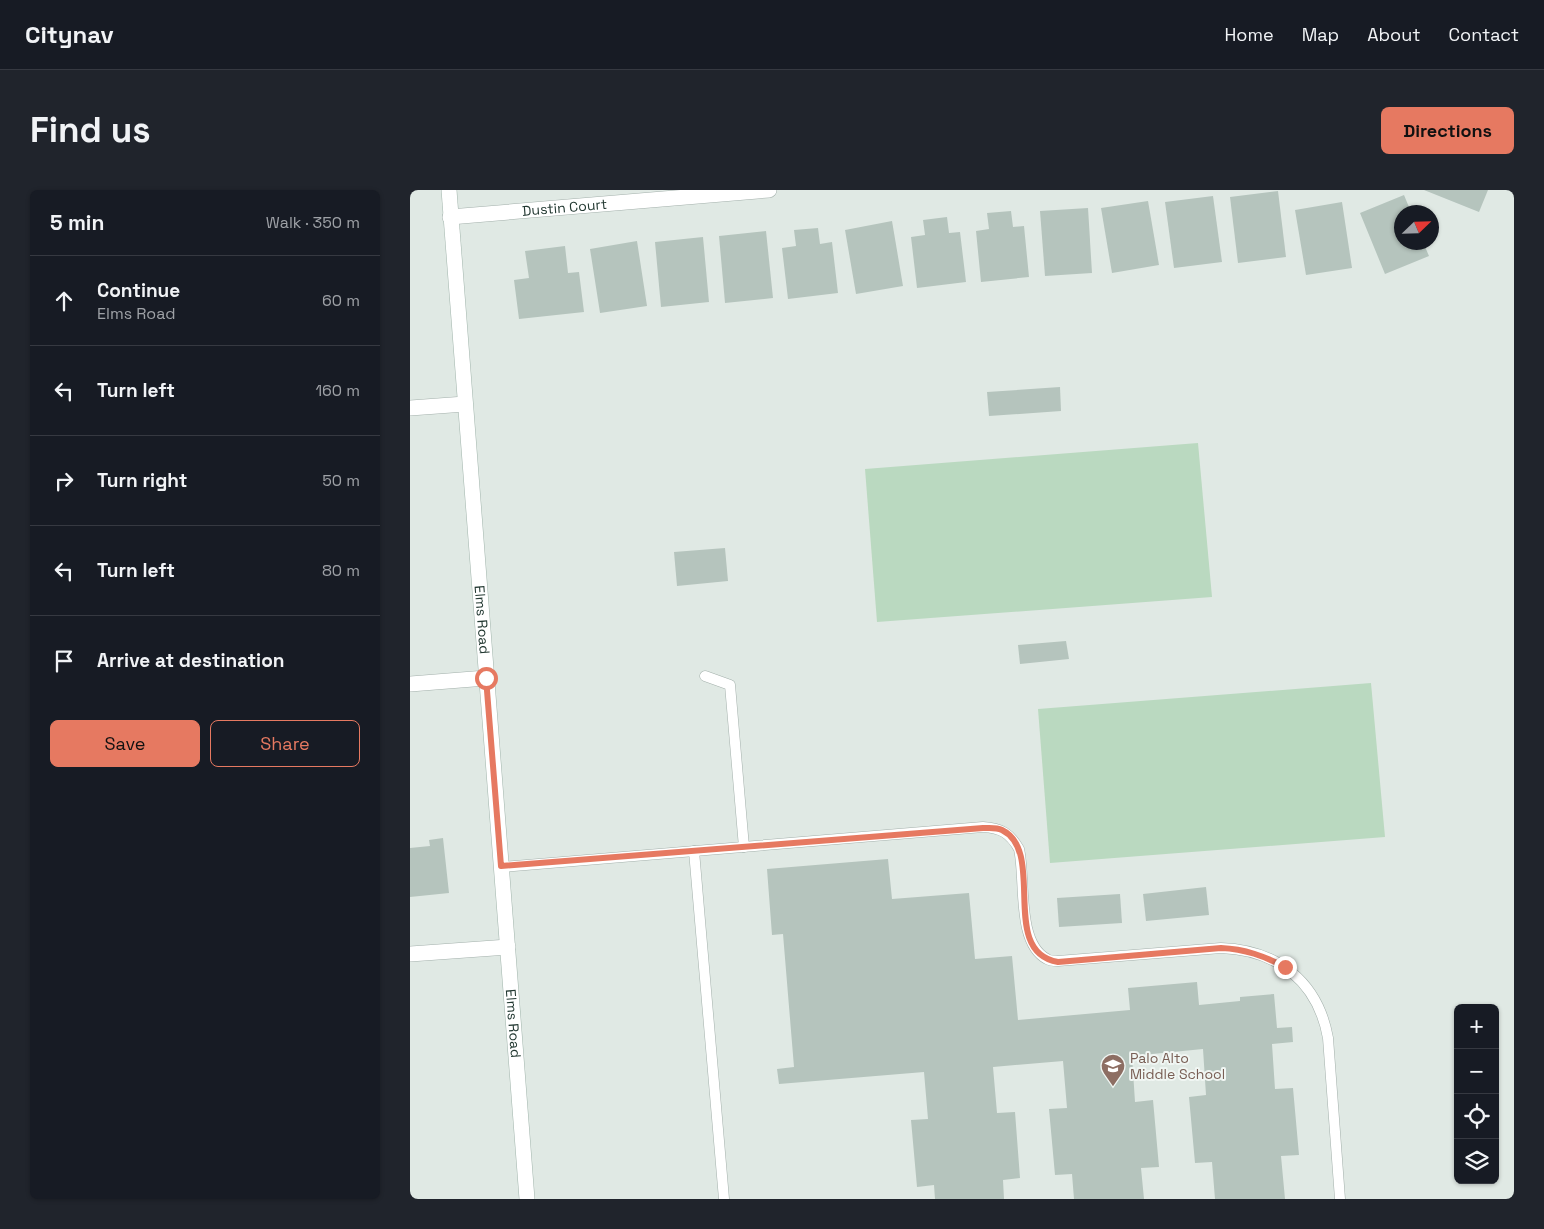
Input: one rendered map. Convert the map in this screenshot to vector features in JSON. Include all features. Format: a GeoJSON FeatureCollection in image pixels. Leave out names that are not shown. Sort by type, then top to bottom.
{"type":"FeatureCollection","features":[{"type":"Feature","properties":{"kind":"main road","name":"Elms Road"},"geometry":{"type":"LineString","coordinates":[[449,190],[464,404],[527,1199]]}},
{"type":"Feature","properties":{"kind":"main road","name":"Dustin Court"},"geometry":{"type":"LineString","coordinates":[[450,217],[769,190]]}},
{"type":"Feature","properties":{"kind":"main road"},"geometry":{"type":"LineString","coordinates":[[410,408],[464,404]]}},
{"type":"Feature","properties":{"kind":"main road"},"geometry":{"type":"LineString","coordinates":[[410,684],[486,678]]}},
{"type":"Feature","properties":{"kind":"main road"},"geometry":{"type":"LineString","coordinates":[[410,954],[508,947]]}},
{"type":"Feature","properties":{"kind":"lane"},"geometry":{"type":"LineString","coordinates":[[705,676],[730,685],[744,847]]}},
{"type":"Feature","properties":{"kind":"lane"},"geometry":{"type":"LineString","coordinates":[[501,866],[973,828],[1001,830],[1008,834],[1019,849],[1028,934],[1035,948],[1047,960],[1058,962],[1221,948],[1239,949],[1269,958],[1285,967],[1301,980],[1314,996],[1325,1022],[1328,1038],[1340,1199]]}},
{"type":"Feature","properties":{"kind":"lane"},"geometry":{"type":"LineString","coordinates":[[694,851],[724,1199]]}},
{"type":"Feature","properties":{"kind":"green space"},"geometry":{"type":"Polygon","coordinates":[[[1198,443],[1212,597],[877,622],[865,469],[1198,443]]]}},
{"type":"Feature","properties":{"kind":"green space"},"geometry":{"type":"Polygon","coordinates":[[[1371,683],[1385,837],[1050,863],[1038,709],[1371,683]]]}},
{"type":"Feature","properties":{"kind":"building"},"geometry":{"type":"Polygon","coordinates":[[[1424,190],[1488,190],[1479,212],[1424,190]]]}},
{"type":"Feature","properties":{"kind":"building"},"geometry":{"type":"Polygon","coordinates":[[[1278,191],[1286,257],[1238,263],[1230,197],[1278,191]]]}},
{"type":"Feature","properties":{"kind":"building"},"geometry":{"type":"Polygon","coordinates":[[[1404,195],[1408,205],[1394,205],[1394,250],[1426,250],[1429,256],[1385,274],[1360,213],[1404,195]]]}},
{"type":"Feature","properties":{"kind":"building"},"geometry":{"type":"Polygon","coordinates":[[[1213,196],[1222,262],[1174,268],[1165,202],[1213,196]]]}},
{"type":"Feature","properties":{"kind":"building"},"geometry":{"type":"Polygon","coordinates":[[[1148,201],[1159,265],[1112,273],[1101,208],[1148,201]]]}},
{"type":"Feature","properties":{"kind":"building"},"geometry":{"type":"Polygon","coordinates":[[[1342,202],[1352,268],[1306,275],[1295,210],[1342,202]]]}},
{"type":"Feature","properties":{"kind":"building"},"geometry":{"type":"Polygon","coordinates":[[[1088,208],[1092,273],[1045,276],[1040,211],[1088,208]]]}},
{"type":"Feature","properties":{"kind":"building"},"geometry":{"type":"Polygon","coordinates":[[[1011,211],[1013,227],[1024,226],[1029,277],[981,282],[976,231],[989,229],[987,213],[1011,211]]]}},
{"type":"Feature","properties":{"kind":"building"},"geometry":{"type":"Polygon","coordinates":[[[947,217],[949,233],[960,232],[966,282],[917,288],[911,237],[925,235],[923,220],[947,217]]]}},
{"type":"Feature","properties":{"kind":"building"},"geometry":{"type":"Polygon","coordinates":[[[892,221],[903,286],[856,294],[845,230],[892,221]]]}},
{"type":"Feature","properties":{"kind":"building"},"geometry":{"type":"Polygon","coordinates":[[[818,228],[820,244],[832,242],[838,293],[788,299],[782,248],[796,246],[794,230],[818,228]]]}},
{"type":"Feature","properties":{"kind":"building"},"geometry":{"type":"Polygon","coordinates":[[[766,231],[773,298],[725,303],[719,236],[766,231]]]}},
{"type":"Feature","properties":{"kind":"building"},"geometry":{"type":"Polygon","coordinates":[[[703,237],[709,302],[661,307],[655,242],[703,237]]]}},
{"type":"Feature","properties":{"kind":"building"},"geometry":{"type":"Polygon","coordinates":[[[637,241],[647,306],[600,313],[590,249],[637,241]]]}},
{"type":"Feature","properties":{"kind":"building"},"geometry":{"type":"Polygon","coordinates":[[[565,246],[568,273],[579,272],[584,312],[519,319],[514,280],[529,278],[525,251],[565,246]]]}},
{"type":"Feature","properties":{"kind":"building"},"geometry":{"type":"Polygon","coordinates":[[[1060,387],[1061,411],[989,416],[987,392],[1060,387]]]}},
{"type":"Feature","properties":{"kind":"building"},"geometry":{"type":"Polygon","coordinates":[[[725,548],[728,581],[677,586],[674,552],[725,548]]]}},
{"type":"Feature","properties":{"kind":"building"},"geometry":{"type":"Polygon","coordinates":[[[1066,641],[1069,659],[1020,664],[1018,645],[1066,641]]]}},
{"type":"Feature","properties":{"kind":"building"},"geometry":{"type":"Polygon","coordinates":[[[443,838],[449,893],[410,897],[410,848],[430,846],[429,840],[443,838]]]}},
{"type":"Feature","properties":{"kind":"building"},"geometry":{"type":"Polygon","coordinates":[[[888,859],[892,899],[969,893],[975,959],[1012,956],[1018,1020],[1130,1010],[1128,988],[1197,982],[1199,1005],[1240,1001],[1240,997],[1274,994],[1277,1028],[1292,1027],[1293,1042],[1272,1044],[1275,1089],[1293,1088],[1299,1155],[1281,1156],[1285,1199],[1215,1199],[1212,1162],[1195,1163],[1189,1097],[1206,1095],[1203,1049],[1132,1056],[1135,1102],[1153,1100],[1159,1167],[1141,1168],[1144,1199],[1074,1199],[1072,1174],[1055,1175],[1049,1109],[1067,1108],[1063,1061],[993,1067],[997,1113],[1015,1112],[1020,1178],[1003,1180],[1004,1199],[935,1199],[934,1185],[917,1187],[911,1120],[928,1119],[924,1072],[779,1084],[777,1069],[794,1067],[783,934],[772,935],[767,869],[888,859]]]}},
{"type":"Feature","properties":{"kind":"building"},"geometry":{"type":"Polygon","coordinates":[[[1206,887],[1209,915],[1146,921],[1143,894],[1206,887]]]}},
{"type":"Feature","properties":{"kind":"building"},"geometry":{"type":"Polygon","coordinates":[[[1120,894],[1122,923],[1059,927],[1057,898],[1120,894]]]}},
{"type":"Feature","properties":{"kind":"place","name":"Palo Alto Middle School"},"geometry":{"type":"Point","coordinates":[1113,1087]}},
{"type":"Feature","properties":{"kind":"route"},"geometry":{"type":"LineString","coordinates":[[486,678],[501,866],[994,828],[1008,834],[1019,849],[1028,934],[1038,952],[1047,960],[1058,962],[1221,948],[1253,952],[1285,967]]}}]}
